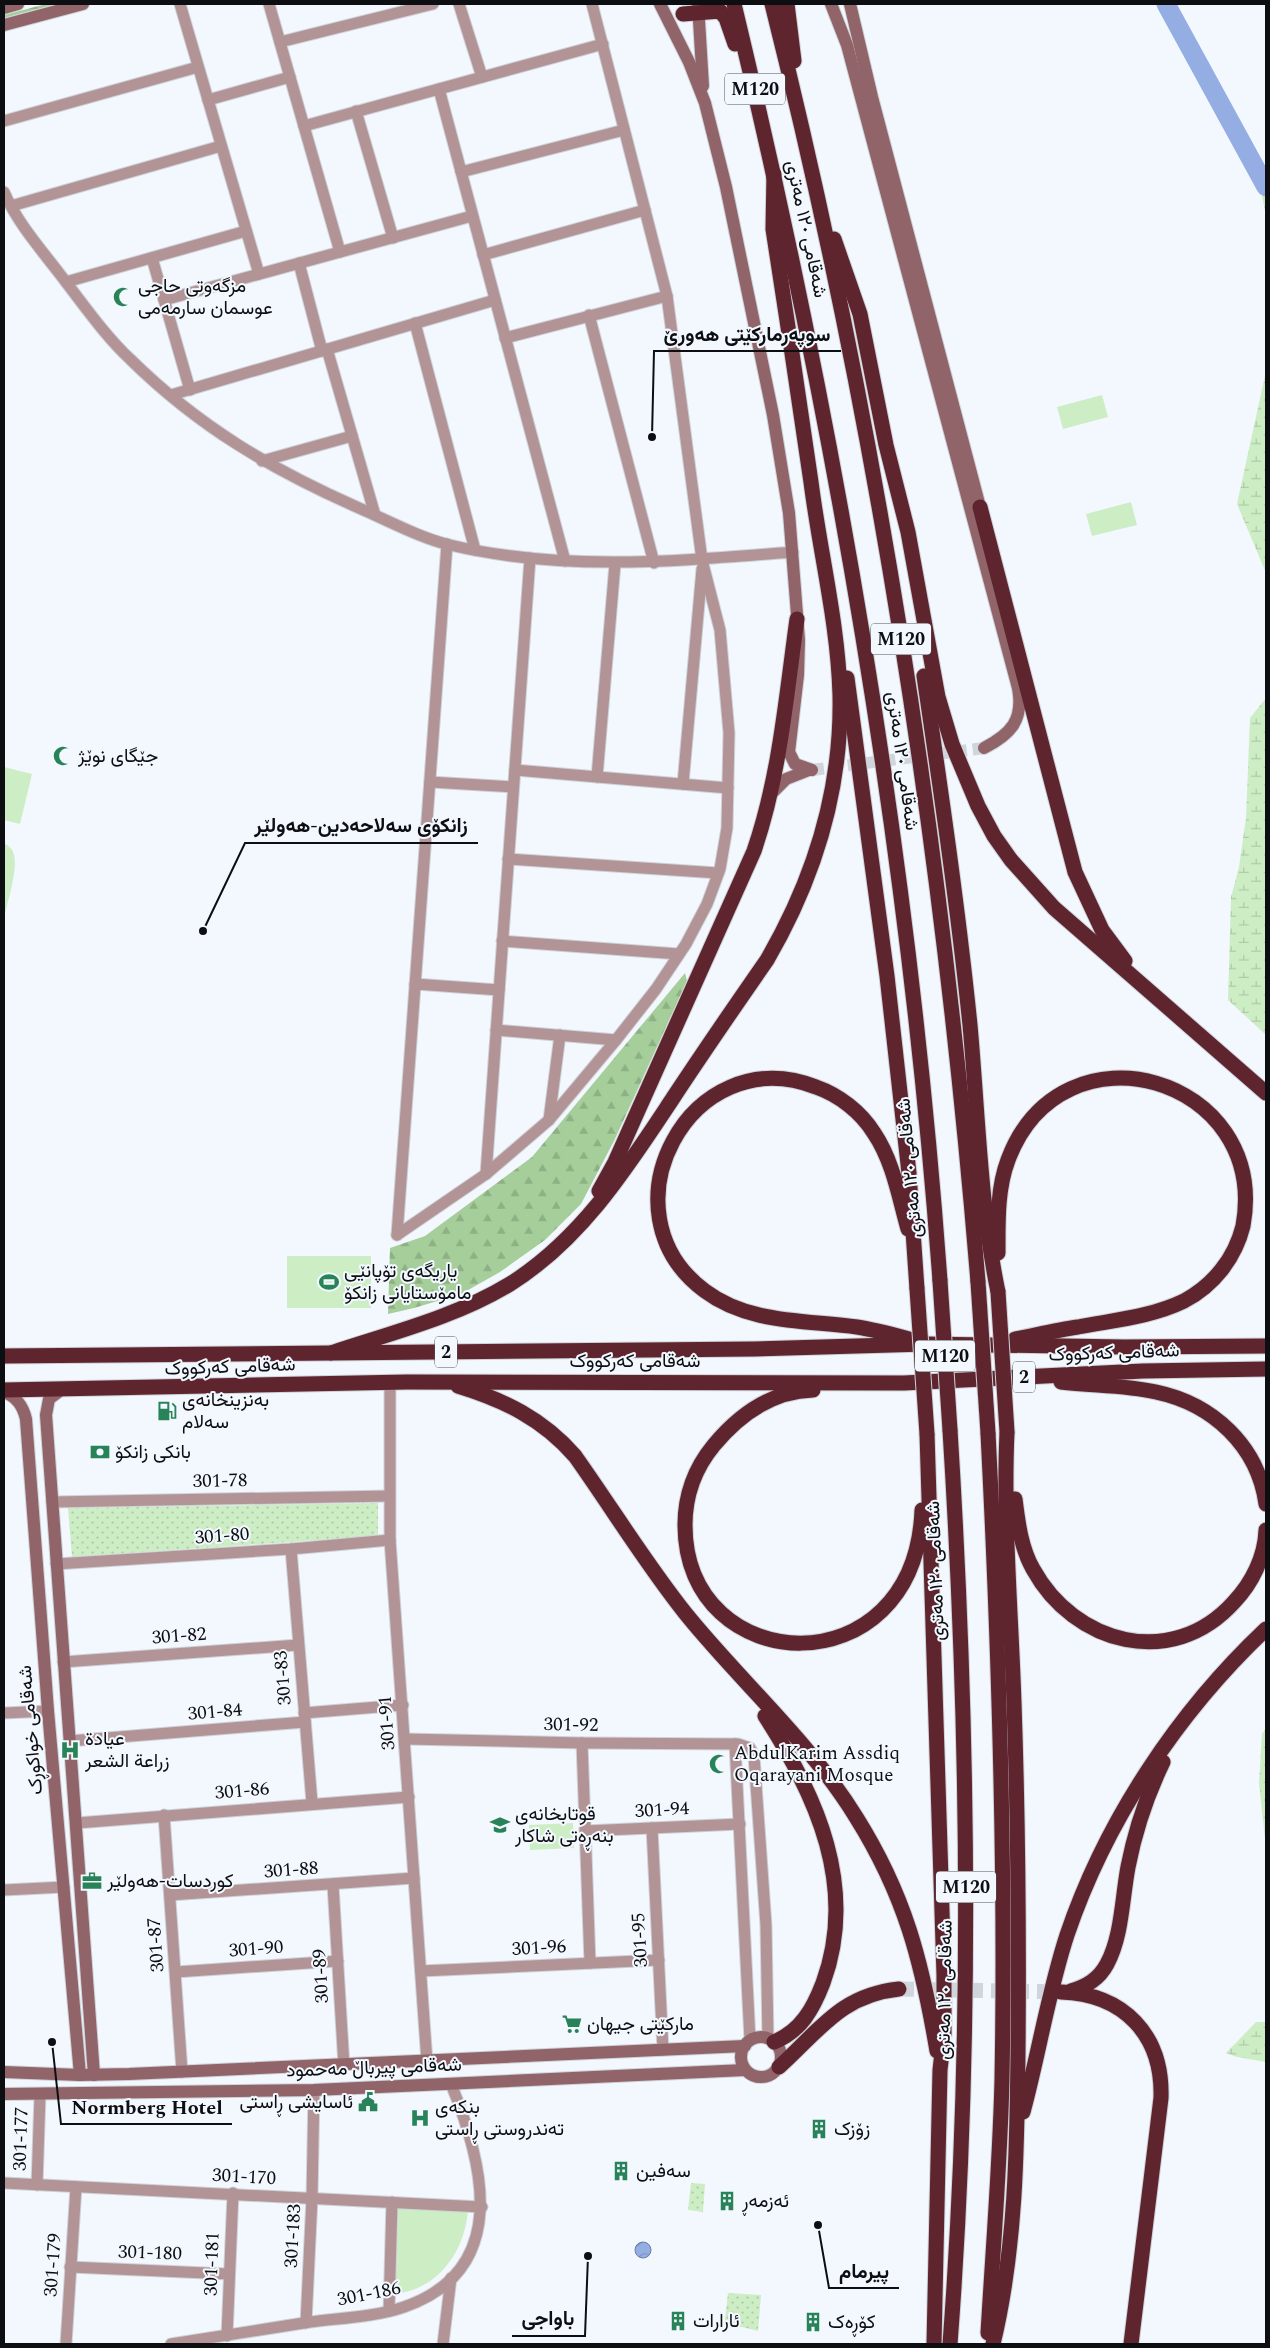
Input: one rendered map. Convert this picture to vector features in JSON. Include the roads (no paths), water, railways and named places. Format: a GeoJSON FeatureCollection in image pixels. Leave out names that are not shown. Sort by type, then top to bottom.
{"type":"FeatureCollection","features":[{"type":"Feature","properties":{"kind":"highway","name":"شەقامی ١٢٠ مەتری"},"geometry":{"type":"LineString","coordinates":[[734,4],[774,174],[841,505],[879,735],[933,1179],[955,1518],[966,1894],[963,2125],[958,2237],[950,2344]]}},
{"type":"Feature","properties":{"kind":"highway","name":"شەقامی ١٢٠ مەتری"},"geometry":{"type":"LineString","coordinates":[[772,4],[813,178],[881,517],[920,763],[957,1050],[978,1282],[988,1433],[998,1684],[1003,1956],[1002,2082],[988,2344]]}},
{"type":"Feature","properties":{"kind":"highway"},"geometry":{"type":"LineString","coordinates":[[788,4],[796,100]]}},
{"type":"Feature","properties":{"kind":"highway"},"geometry":{"type":"LineString","coordinates":[[683,14],[701,11],[720,12],[726,18],[758,102]]}},
{"type":"Feature","properties":{"kind":"highway"},"geometry":{"type":"LineString","coordinates":[[331,1352],[432,1320],[486,1297],[523,1274],[574,1230],[604,1198],[642,1145],[767,960],[799,900],[823,831],[836,767],[840,694],[833,619],[773,229],[774,174]]}},
{"type":"Feature","properties":{"kind":"highway"},"geometry":{"type":"LineString","coordinates":[[813,178],[860,314],[912,590],[953,879],[972,1047],[988,1245],[998,1292]]}},
{"type":"Feature","properties":{"kind":"highway"},"geometry":{"type":"LineString","coordinates":[[805,431],[826,532],[866,819],[914,1217],[913,1246],[926,1434],[944,1975],[944,2035],[940,2070],[934,2344]]}},
{"type":"Feature","properties":{"kind":"highway"},"geometry":{"type":"LineString","coordinates":[[886,445],[908,532],[938,697],[952,744],[978,806],[994,836],[1011,860],[1049,903],[1266,1093]]}},
{"type":"Feature","properties":{"kind":"highway"},"geometry":{"type":"LineString","coordinates":[[980,507],[1075,872],[1102,930],[1118,952],[1162,1000]]}},
{"type":"Feature","properties":{"kind":"highway"},"geometry":{"type":"LineString","coordinates":[[574,1230],[615,1162],[722,927],[754,851],[771,794],[780,750],[797,619]]}},
{"type":"Feature","properties":{"kind":"highway"},"geometry":{"type":"LineString","coordinates":[[987,1345],[1157,1311],[1184,1301],[1211,1281],[1225,1266],[1237,1245],[1245,1219],[1248,1190],[1240,1154],[1222,1123],[1207,1108],[1188,1094],[1168,1084],[1146,1078],[1103,1078],[1073,1088],[1054,1099],[1038,1112],[1021,1134],[1005,1170],[999,1210],[998,1292],[1007,1432],[1016,1512],[1022,1542],[1033,1568],[1049,1593],[1068,1613],[1091,1629],[1108,1636],[1126,1640],[1164,1640],[1192,1631],[1217,1618],[1238,1597],[1254,1575],[1264,1547],[1266,1530]]}},
{"type":"Feature","properties":{"kind":"highway"},"geometry":{"type":"LineString","coordinates":[[913,1246],[887,1158],[874,1133],[852,1107],[824,1090],[788,1079],[752,1080],[740,1084],[718,1093],[702,1103],[685,1121],[671,1142],[662,1167],[658,1186],[660,1222],[674,1255],[686,1272],[704,1291],[733,1307],[756,1315],[859,1327],[926,1344]]}},
{"type":"Feature","properties":{"kind":"highway","name":"شەقامی کەرکووک"},"geometry":{"type":"LineString","coordinates":[[4,1356],[746,1349],[926,1344],[1266,1346]]}},
{"type":"Feature","properties":{"kind":"highway","name":"شەقامی کەرکووک"},"geometry":{"type":"LineString","coordinates":[[4,1391],[390,1382],[904,1383],[1194,1370],[1266,1369]]}},
{"type":"Feature","properties":{"kind":"highway"},"geometry":{"type":"LineString","coordinates":[[987,1379],[1033,1379],[1128,1388],[1173,1396],[1220,1421],[1240,1440],[1255,1466],[1266,1504]]}},
{"type":"Feature","properties":{"kind":"highway"},"geometry":{"type":"LineString","coordinates":[[442,1382],[508,1404],[534,1418],[560,1440],[583,1468],[685,1612],[764,1714],[792,1760],[818,1814],[834,1873],[837,1898],[836,1932],[825,1976],[804,2020],[793,2032],[771,2040]]}},
{"type":"Feature","properties":{"kind":"highway"},"geometry":{"type":"LineString","coordinates":[[904,1383],[860,1389],[805,1390],[787,1393],[768,1400],[750,1411],[721,1437],[698,1468],[692,1485],[685,1518],[688,1554],[701,1586],[711,1600],[722,1613],[751,1633],[796,1644],[829,1641],[858,1630],[870,1622],[895,1596],[913,1561],[921,1519],[922,1473],[926,1434]]}},
{"type":"Feature","properties":{"kind":"highway"},"geometry":{"type":"LineString","coordinates":[[993,2344],[1001,2312],[1009,2246],[1017,2135],[1019,1932],[1015,1724],[1005,1478],[1007,1432]]}},
{"type":"Feature","properties":{"kind":"highway"},"geometry":{"type":"LineString","coordinates":[[1017,2135],[1050,1994],[1067,1935],[1089,1878],[1125,1808],[1148,1770],[1210,1688],[1266,1629]]}},
{"type":"Feature","properties":{"kind":"highway"},"geometry":{"type":"LineString","coordinates":[[710,1643],[832,1783],[856,1816],[877,1851],[905,1913],[920,1961],[940,2070]]}},
{"type":"Feature","properties":{"kind":"highway"},"geometry":{"type":"LineString","coordinates":[[1131,2344],[1161,2098],[1160,2075],[1150,2043],[1130,2016],[1104,2000],[1066,1992],[1092,1982],[1111,1956],[1139,1821],[1156,1776],[1184,1721]]}},
{"type":"Feature","properties":{"kind":"highway"},"geometry":{"type":"LineString","coordinates":[[779,2067],[834,2015],[851,2002],[875,1992],[900,1989]]}},
{"type":"Feature","properties":{"kind":"main road"},"geometry":{"type":"LineString","coordinates":[[4,8],[18,4]]}},
{"type":"Feature","properties":{"kind":"main road"},"geometry":{"type":"LineString","coordinates":[[4,25],[83,4]]}},
{"type":"Feature","properties":{"kind":"main road"},"geometry":{"type":"LineString","coordinates":[[831,4],[847,45],[1018,688],[1019,708],[1013,727],[1001,739],[984,748]]}},
{"type":"Feature","properties":{"kind":"main road"},"geometry":{"type":"LineString","coordinates":[[850,4],[872,97],[980,507]]}},
{"type":"Feature","properties":{"kind":"main road"},"geometry":{"type":"LineString","coordinates":[[661,5],[670,13],[683,14]]}},
{"type":"Feature","properties":{"kind":"main road"},"geometry":{"type":"LineString","coordinates":[[661,5],[689,62],[705,103],[726,187],[768,392],[789,513],[800,650],[789,752],[794,764],[812,770],[786,779],[771,794]]}},
{"type":"Feature","properties":{"kind":"main road"},"geometry":{"type":"LineString","coordinates":[[701,11],[705,103]]}},
{"type":"Feature","properties":{"kind":"main road","name":"شەقامی خواکوڕک"},"geometry":{"type":"LineString","coordinates":[[61,1390],[49,1399],[46,1407],[68,1741],[77,1823],[94,2075]]}},
{"type":"Feature","properties":{"kind":"main road","name":"شەقامی خواکوڕک"},"geometry":{"type":"LineString","coordinates":[[4,1391],[21,1405],[26,1419],[48,1712],[80,2075]]}},
{"type":"Feature","properties":{"kind":"main road","name":"شەقامی پیرباڵ مەحمود"},"geometry":{"type":"LineString","coordinates":[[4,2072],[94,2075],[344,2066],[664,2050],[747,2043],[759,2037],[771,2040]]}},
{"type":"Feature","properties":{"kind":"main road"},"geometry":{"type":"LineString","coordinates":[[771,2040],[781,2055],[779,2067]]}},
{"type":"Feature","properties":{"kind":"main road"},"geometry":{"type":"LineString","coordinates":[[746,2070],[741,2058],[747,2043]]}},
{"type":"Feature","properties":{"kind":"main road"},"geometry":{"type":"LineString","coordinates":[[79,2052],[82,2059],[86,2061],[92,2051]]}},
{"type":"Feature","properties":{"kind":"main road","name":"شەقامی پیرباڵ مەحمود"},"geometry":{"type":"LineString","coordinates":[[4,2094],[314,2090],[746,2070],[755,2076],[766,2077],[779,2067]]}},
{"type":"Feature","properties":{"kind":"street"},"geometry":{"type":"LineString","coordinates":[[180,4],[258,274]]}},
{"type":"Feature","properties":{"kind":"street"},"geometry":{"type":"LineString","coordinates":[[269,4],[340,252]]}},
{"type":"Feature","properties":{"kind":"street"},"geometry":{"type":"LineString","coordinates":[[280,42],[434,4]]}},
{"type":"Feature","properties":{"kind":"street"},"geometry":{"type":"LineString","coordinates":[[459,4],[482,77]]}},
{"type":"Feature","properties":{"kind":"street"},"geometry":{"type":"LineString","coordinates":[[447,544],[397,1235],[486,1174],[549,1120],[616,1040],[656,989],[679,954],[707,904],[718,873],[727,828],[729,734],[720,630],[702,560],[667,296],[592,4]]}},
{"type":"Feature","properties":{"kind":"street"},"geometry":{"type":"LineString","coordinates":[[304,126],[603,44]]}},
{"type":"Feature","properties":{"kind":"street"},"geometry":{"type":"LineString","coordinates":[[4,121],[198,67]]}},
{"type":"Feature","properties":{"kind":"street"},"geometry":{"type":"LineString","coordinates":[[208,100],[290,77]]}},
{"type":"Feature","properties":{"kind":"street"},"geometry":{"type":"LineString","coordinates":[[438,89],[565,561]]}},
{"type":"Feature","properties":{"kind":"street"},"geometry":{"type":"LineString","coordinates":[[356,111],[393,238]]}},
{"type":"Feature","properties":{"kind":"street"},"geometry":{"type":"LineString","coordinates":[[461,172],[624,130]]}},
{"type":"Feature","properties":{"kind":"street"},"geometry":{"type":"LineString","coordinates":[[11,206],[222,146]]}},
{"type":"Feature","properties":{"kind":"street"},"geometry":{"type":"LineString","coordinates":[[4,192],[31,237],[128,358],[223,436],[262,461],[308,486],[447,544],[530,558],[615,564],[702,560],[793,552]]}},
{"type":"Feature","properties":{"kind":"street"},"geometry":{"type":"LineString","coordinates":[[483,255],[645,210]]}},
{"type":"Feature","properties":{"kind":"street"},"geometry":{"type":"LineString","coordinates":[[164,300],[472,216]]}},
{"type":"Feature","properties":{"kind":"street"},"geometry":{"type":"LineString","coordinates":[[66,282],[246,231]]}},
{"type":"Feature","properties":{"kind":"street"},"geometry":{"type":"LineString","coordinates":[[152,258],[190,390]]}},
{"type":"Feature","properties":{"kind":"street"},"geometry":{"type":"LineString","coordinates":[[299,263],[375,515]]}},
{"type":"Feature","properties":{"kind":"street"},"geometry":{"type":"LineString","coordinates":[[505,338],[667,296]]}},
{"type":"Feature","properties":{"kind":"street"},"geometry":{"type":"LineString","coordinates":[[171,395],[495,300]]}},
{"type":"Feature","properties":{"kind":"street"},"geometry":{"type":"LineString","coordinates":[[589,315],[654,563]]}},
{"type":"Feature","properties":{"kind":"street"},"geometry":{"type":"LineString","coordinates":[[415,323],[475,550]]}},
{"type":"Feature","properties":{"kind":"street"},"geometry":{"type":"LineString","coordinates":[[262,461],[352,436]]}},
{"type":"Feature","properties":{"kind":"street"},"geometry":{"type":"LineString","coordinates":[[486,1174],[530,558]]}},
{"type":"Feature","properties":{"kind":"street"},"geometry":{"type":"LineString","coordinates":[[683,784],[702,560]]}},
{"type":"Feature","properties":{"kind":"street"},"geometry":{"type":"LineString","coordinates":[[598,777],[615,564]]}},
{"type":"Feature","properties":{"kind":"street"},"geometry":{"type":"LineString","coordinates":[[514,770],[728,788]]}},
{"type":"Feature","properties":{"kind":"street"},"geometry":{"type":"LineString","coordinates":[[430,782],[514,787]]}},
{"type":"Feature","properties":{"kind":"street"},"geometry":{"type":"LineString","coordinates":[[508,859],[718,873]]}},
{"type":"Feature","properties":{"kind":"street"},"geometry":{"type":"LineString","coordinates":[[502,941],[679,954]]}},
{"type":"Feature","properties":{"kind":"street"},"geometry":{"type":"LineString","coordinates":[[415,984],[499,990]]}},
{"type":"Feature","properties":{"kind":"street"},"geometry":{"type":"LineString","coordinates":[[496,1030],[616,1040]]}},
{"type":"Feature","properties":{"kind":"street"},"geometry":{"type":"LineString","coordinates":[[549,1120],[560,1035]]}},
{"type":"Feature","properties":{"kind":"street","name":"301-91"},"geometry":{"type":"LineString","coordinates":[[390,1382],[390,1540],[406,1739],[427,2062]]}},
{"type":"Feature","properties":{"kind":"street","name":"301-78"},"geometry":{"type":"LineString","coordinates":[[52,1502],[389,1496]]}},
{"type":"Feature","properties":{"kind":"street","name":"301-80"},"geometry":{"type":"LineString","coordinates":[[56,1564],[290,1549],[390,1540]]}},
{"type":"Feature","properties":{"kind":"street","name":"301-83"},"geometry":{"type":"LineString","coordinates":[[290,1549],[312,1803]]}},
{"type":"Feature","properties":{"kind":"street","name":"301-82"},"geometry":{"type":"LineString","coordinates":[[63,1662],[298,1645]]}},
{"type":"Feature","properties":{"kind":"street","name":"301-84"},"geometry":{"type":"LineString","coordinates":[[68,1741],[304,1718],[403,1705]]}},
{"type":"Feature","properties":{"kind":"street"},"geometry":{"type":"LineString","coordinates":[[4,1713],[48,1712]]}},
{"type":"Feature","properties":{"kind":"street","name":"301-92"},"geometry":{"type":"LineString","coordinates":[[406,1739],[582,1744],[735,1744]]}},
{"type":"Feature","properties":{"kind":"street"},"geometry":{"type":"LineString","coordinates":[[582,1744],[590,1963]]}},
{"type":"Feature","properties":{"kind":"street"},"geometry":{"type":"LineString","coordinates":[[747,2043],[740,1824],[735,1744],[746,1746],[753,1751],[754,1756],[766,1925],[771,2040]]}},
{"type":"Feature","properties":{"kind":"street","name":"301-86"},"geometry":{"type":"LineString","coordinates":[[77,1823],[312,1803],[409,1797]]}},
{"type":"Feature","properties":{"kind":"street","name":"301-87"},"geometry":{"type":"LineString","coordinates":[[164,1815],[182,2072]]}},
{"type":"Feature","properties":{"kind":"street","name":"301-94"},"geometry":{"type":"LineString","coordinates":[[585,1831],[740,1824]]}},
{"type":"Feature","properties":{"kind":"street","name":"301-95"},"geometry":{"type":"LineString","coordinates":[[652,1828],[664,2050]]}},
{"type":"Feature","properties":{"kind":"street","name":"301-88"},"geometry":{"type":"LineString","coordinates":[[170,1895],[414,1878]]}},
{"type":"Feature","properties":{"kind":"street","name":"301-89"},"geometry":{"type":"LineString","coordinates":[[333,1885],[344,2066]]}},
{"type":"Feature","properties":{"kind":"street"},"geometry":{"type":"LineString","coordinates":[[4,1890],[64,1886]]}},
{"type":"Feature","properties":{"kind":"street","name":"301-96"},"geometry":{"type":"LineString","coordinates":[[421,1972],[659,1960]]}},
{"type":"Feature","properties":{"kind":"street","name":"301-90"},"geometry":{"type":"LineString","coordinates":[[176,1972],[338,1961]]}},
{"type":"Feature","properties":{"kind":"street","name":"301-186"},"geometry":{"type":"LineString","coordinates":[[171,2344],[389,2311],[424,2299],[451,2278],[462,2265],[470,2250],[478,2230],[482,2207],[479,2174],[473,2145],[451,2084]]}},
{"type":"Feature","properties":{"kind":"street","name":"301-183"},"geometry":{"type":"LineString","coordinates":[[306,2323],[312,2198],[314,2090]]}},
{"type":"Feature","properties":{"kind":"street","name":"301-177"},"geometry":{"type":"LineString","coordinates":[[37,2185],[40,2095]]}},
{"type":"Feature","properties":{"kind":"street","name":"301-170"},"geometry":{"type":"LineString","coordinates":[[4,2183],[482,2207]]}},
{"type":"Feature","properties":{"kind":"street","name":"301-179"},"geometry":{"type":"LineString","coordinates":[[66,2344],[76,2187]]}},
{"type":"Feature","properties":{"kind":"street","name":"301-181"},"geometry":{"type":"LineString","coordinates":[[227,2336],[233,2193]]}},
{"type":"Feature","properties":{"kind":"street"},"geometry":{"type":"LineString","coordinates":[[389,2311],[392,2202]]}},
{"type":"Feature","properties":{"kind":"street","name":"301-180"},"geometry":{"type":"LineString","coordinates":[[70,2267],[229,2274]]}},
{"type":"Feature","properties":{"kind":"street"},"geometry":{"type":"LineString","coordinates":[[442,2344],[451,2278]]}},
{"type":"Feature","properties":{"kind":"water"},"geometry":{"type":"Polygon","coordinates":[[[640,2242],[646,2242],[651,2247],[649,2256],[640,2258],[635,2253],[635,2247],[640,2242]]]}},
{"type":"Feature","properties":{"kind":"waterway"},"geometry":{"type":"LineString","coordinates":[[1166,4],[1266,187]]}},
{"type":"Feature","properties":{"kind":"tunnel"},"geometry":{"type":"LineString","coordinates":[[812,770],[984,748]]}},
{"type":"Feature","properties":{"kind":"tunnel"},"geometry":{"type":"LineString","coordinates":[[899,1989],[1061,1992]]}},
{"type":"Feature","properties":{"kind":"place","name":"مزگەوتی حاجی عوسمان سارمەمی"},"geometry":{"type":"Point","coordinates":[123,297]}},
{"type":"Feature","properties":{"kind":"place","name":"سوپەرمارکێتی هەورێ"},"geometry":{"type":"Point","coordinates":[652,437]}},
{"type":"Feature","properties":{"kind":"place","name":"جێگای نوێژ"},"geometry":{"type":"Point","coordinates":[63,756]}},
{"type":"Feature","properties":{"kind":"place","name":"زانکۆی سەلاحەدین-هەولێر"},"geometry":{"type":"Point","coordinates":[203,931]}},
{"type":"Feature","properties":{"kind":"place","name":"یاریگەی تۆپانێی مامۆستایانی زانکۆ"},"geometry":{"type":"Point","coordinates":[329,1282]}},
{"type":"Feature","properties":{"kind":"place","name":"بەنزینخانەی سەلام"},"geometry":{"type":"Point","coordinates":[167,1411]}},
{"type":"Feature","properties":{"kind":"place","name":"بانکی زانکۆ"},"geometry":{"type":"Point","coordinates":[100,1452]}},
{"type":"Feature","properties":{"kind":"place","name":"عيادة زراعة الشعر"},"geometry":{"type":"Point","coordinates":[70,1750]}},
{"type":"Feature","properties":{"kind":"place","name":"AbdulKarim Assdiq Oqarayani Mosque"},"geometry":{"type":"Point","coordinates":[719,1764]}},
{"type":"Feature","properties":{"kind":"place","name":"قوتابخانەی بنەڕەتی شاکار"},"geometry":{"type":"Point","coordinates":[500,1825]}},
{"type":"Feature","properties":{"kind":"place","name":"کوردسات-هەولێر"},"geometry":{"type":"Point","coordinates":[92,1881]}},
{"type":"Feature","properties":{"kind":"place","name":"مارکێتی جیهان"},"geometry":{"type":"Point","coordinates":[572,2024]}},
{"type":"Feature","properties":{"kind":"place","name":"Normberg Hotel"},"geometry":{"type":"Point","coordinates":[52,2042]}},
{"type":"Feature","properties":{"kind":"place","name":"ئاسایشی ڕاستی"},"geometry":{"type":"Point","coordinates":[368,2102]}},
{"type":"Feature","properties":{"kind":"place","name":"بنکەی تەندروستی ڕاستی"},"geometry":{"type":"Point","coordinates":[420,2118]}},
{"type":"Feature","properties":{"kind":"place","name":"زۆزک"},"geometry":{"type":"Point","coordinates":[819,2129]}},
{"type":"Feature","properties":{"kind":"place","name":"سەفین"},"geometry":{"type":"Point","coordinates":[621,2171]}},
{"type":"Feature","properties":{"kind":"place","name":"ئەزمەڕ"},"geometry":{"type":"Point","coordinates":[727,2201]}},
{"type":"Feature","properties":{"kind":"place","name":"پیرمام"},"geometry":{"type":"Point","coordinates":[818,2225]}},
{"type":"Feature","properties":{"kind":"place","name":"باواجی"},"geometry":{"type":"Point","coordinates":[588,2256]}},
{"type":"Feature","properties":{"kind":"place","name":"ئارارات"},"geometry":{"type":"Point","coordinates":[678,2321]}},
{"type":"Feature","properties":{"kind":"place","name":"کۆڕەک"},"geometry":{"type":"Point","coordinates":[813,2322]}}]}
